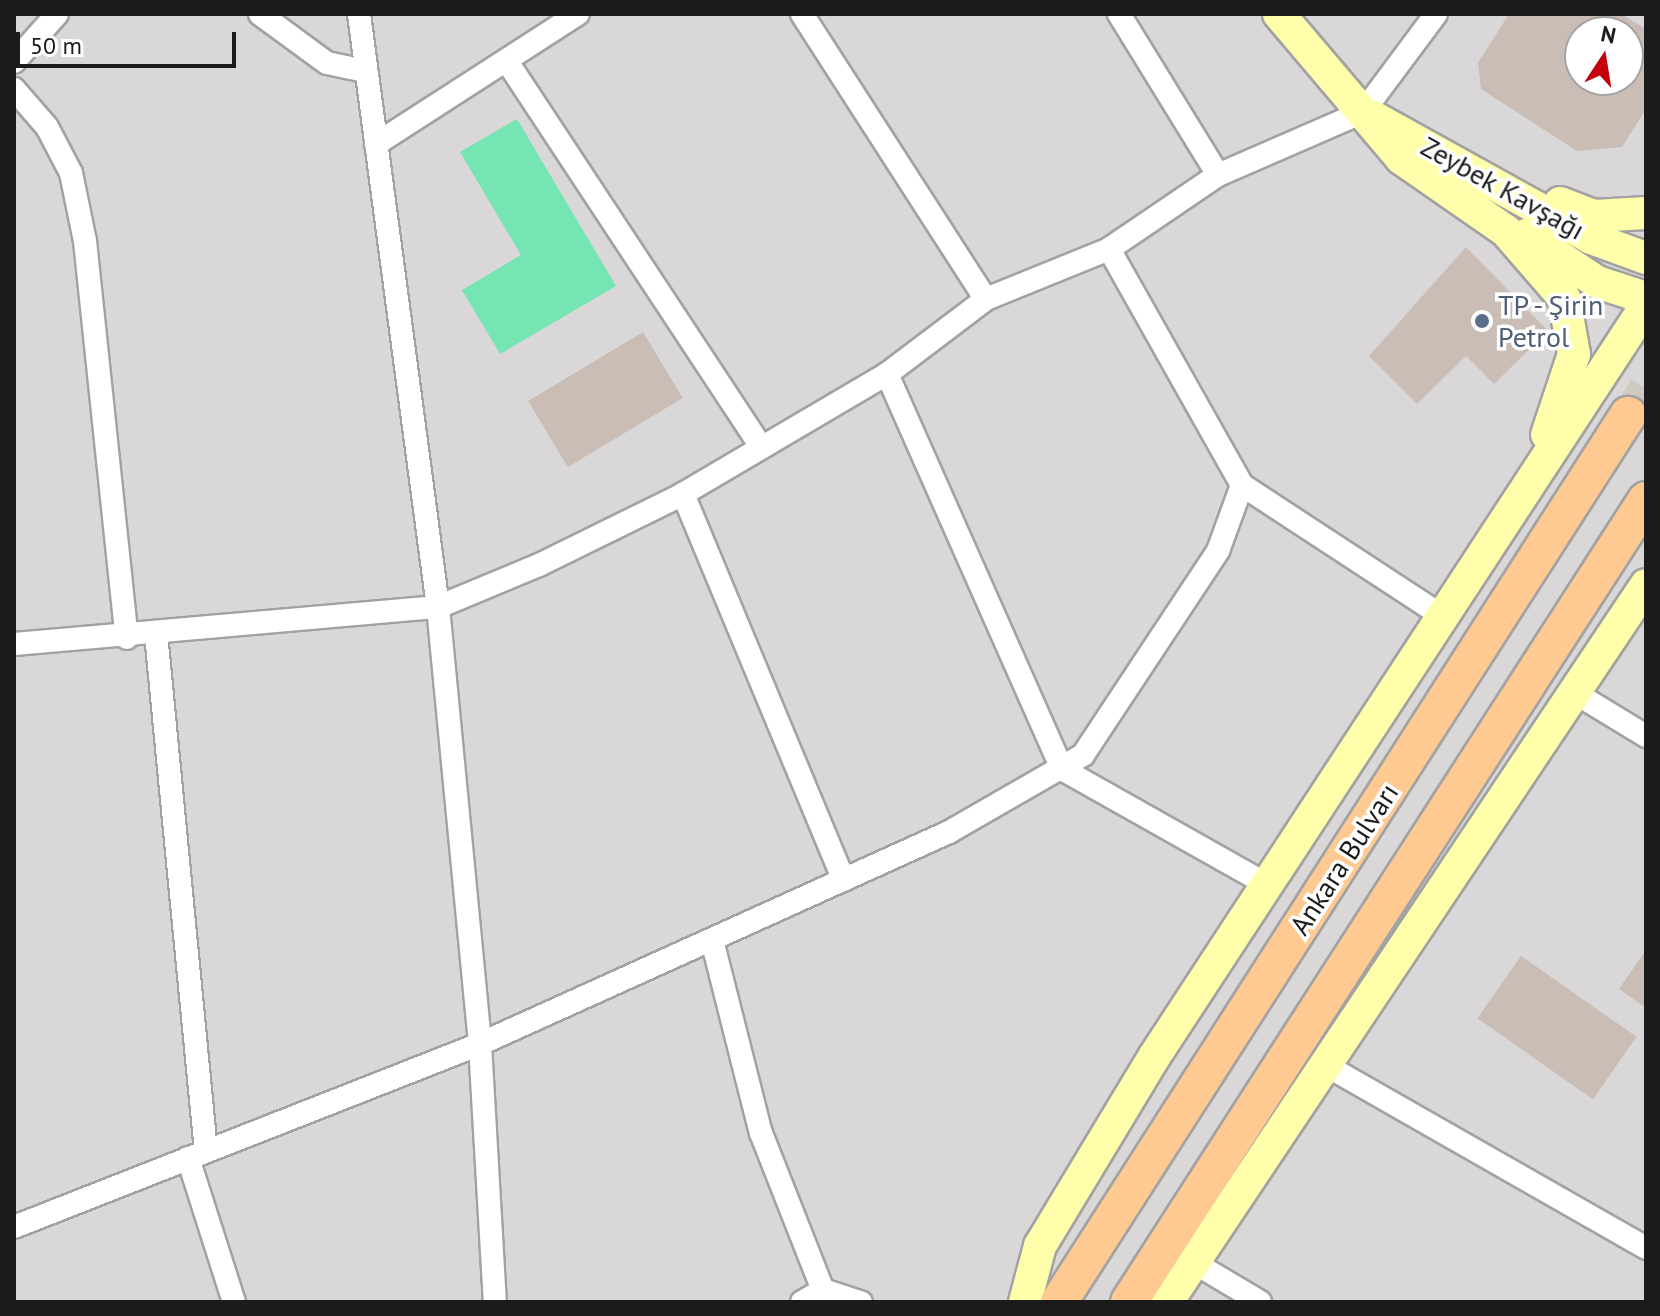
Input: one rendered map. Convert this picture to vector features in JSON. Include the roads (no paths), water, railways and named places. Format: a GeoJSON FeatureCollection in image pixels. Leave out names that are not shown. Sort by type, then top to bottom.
{"type":"FeatureCollection","features":[{"type":"Feature","properties":{"kind":"main road"},"geometry":{"type":"LineString","coordinates":[[1279,14],[1401,158],[1597,282],[1646,298]]}},
{"type":"Feature","properties":{"kind":"main road","name":"Zeybek Kavşağı"},"geometry":{"type":"LineString","coordinates":[[1363,112],[1440,150],[1591,238],[1646,258]]}},
{"type":"Feature","properties":{"kind":"main road"},"geometry":{"type":"LineString","coordinates":[[1440,150],[1594,216],[1646,213]]}},
{"type":"Feature","properties":{"kind":"main road"},"geometry":{"type":"LineString","coordinates":[[1468,201],[1535,260],[1564,298],[1573,327],[1574,354],[1535,473]]}},
{"type":"Feature","properties":{"kind":"main road"},"geometry":{"type":"LineString","coordinates":[[1025,1302],[1040,1246],[1441,615],[1646,306]]}},
{"type":"Feature","properties":{"kind":"main road"},"geometry":{"type":"LineString","coordinates":[[1595,382],[1646,358]]}},
{"type":"Feature","properties":{"kind":"main road","name":"Ankara Bulvarı"},"geometry":{"type":"LineString","coordinates":[[1059,1302],[1628,415]]}},
{"type":"Feature","properties":{"kind":"main road"},"geometry":{"type":"LineString","coordinates":[[1129,1302],[1646,500]]}},
{"type":"Feature","properties":{"kind":"main road"},"geometry":{"type":"LineString","coordinates":[[1167,1302],[1577,694],[1646,585]]}},
{"type":"Feature","properties":{"kind":"street"},"geometry":{"type":"LineString","coordinates":[[14,62],[57,14]]}},
{"type":"Feature","properties":{"kind":"street"},"geometry":{"type":"LineString","coordinates":[[260,14],[327,63],[366,71]]}},
{"type":"Feature","properties":{"kind":"street"},"geometry":{"type":"LineString","coordinates":[[359,14],[438,607],[480,1044],[495,1302]]}},
{"type":"Feature","properties":{"kind":"street"},"geometry":{"type":"LineString","coordinates":[[376,144],[508,63],[578,14]]}},
{"type":"Feature","properties":{"kind":"street"},"geometry":{"type":"LineString","coordinates":[[802,14],[986,299]]}},
{"type":"Feature","properties":{"kind":"street"},"geometry":{"type":"LineString","coordinates":[[1119,14],[1218,175]]}},
{"type":"Feature","properties":{"kind":"street"},"geometry":{"type":"LineString","coordinates":[[14,644],[127,638],[438,607],[683,494],[760,445],[887,374],[986,299],[1109,249],[1218,175],[1363,112],[1436,14]]}},
{"type":"Feature","properties":{"kind":"street"},"geometry":{"type":"LineString","coordinates":[[508,63],[760,445]]}},
{"type":"Feature","properties":{"kind":"street"},"geometry":{"type":"LineString","coordinates":[[14,89],[47,127],[71,173],[85,241],[127,638]]}},
{"type":"Feature","properties":{"kind":"street"},"geometry":{"type":"LineString","coordinates":[[1109,249],[1242,485],[1441,615]]}},
{"type":"Feature","properties":{"kind":"street"},"geometry":{"type":"LineString","coordinates":[[887,374],[1062,769],[1268,885]]}},
{"type":"Feature","properties":{"kind":"street"},"geometry":{"type":"LineString","coordinates":[[14,1227],[480,1044],[844,880],[1062,769],[1083,755],[1218,551],[1242,485]]}},
{"type":"Feature","properties":{"kind":"street"},"geometry":{"type":"LineString","coordinates":[[683,494],[844,880]]}},
{"type":"Feature","properties":{"kind":"street"},"geometry":{"type":"LineString","coordinates":[[156,634],[197,1154],[234,1302]]}},
{"type":"Feature","properties":{"kind":"street"},"geometry":{"type":"LineString","coordinates":[[1577,694],[1646,736]]}},
{"type":"Feature","properties":{"kind":"street"},"geometry":{"type":"LineString","coordinates":[[712,940],[761,1133],[823,1290]]}},
{"type":"Feature","properties":{"kind":"street"},"geometry":{"type":"LineString","coordinates":[[1327,1066],[1646,1248]]}},
{"type":"Feature","properties":{"kind":"street"},"geometry":{"type":"LineString","coordinates":[[1193,1262],[1260,1302]]}},
{"type":"Feature","properties":{"kind":"street"},"geometry":{"type":"LineString","coordinates":[[802,1302],[823,1290],[861,1302]]}},
{"type":"Feature","properties":{"kind":"tunnel"},"geometry":{"type":"LineString","coordinates":[[1628,415],[1646,386]]}},
{"type":"Feature","properties":{"kind":"place","name":"TP - Şirin Petrol"},"geometry":{"type":"Point","coordinates":[1482,321]}}]}
